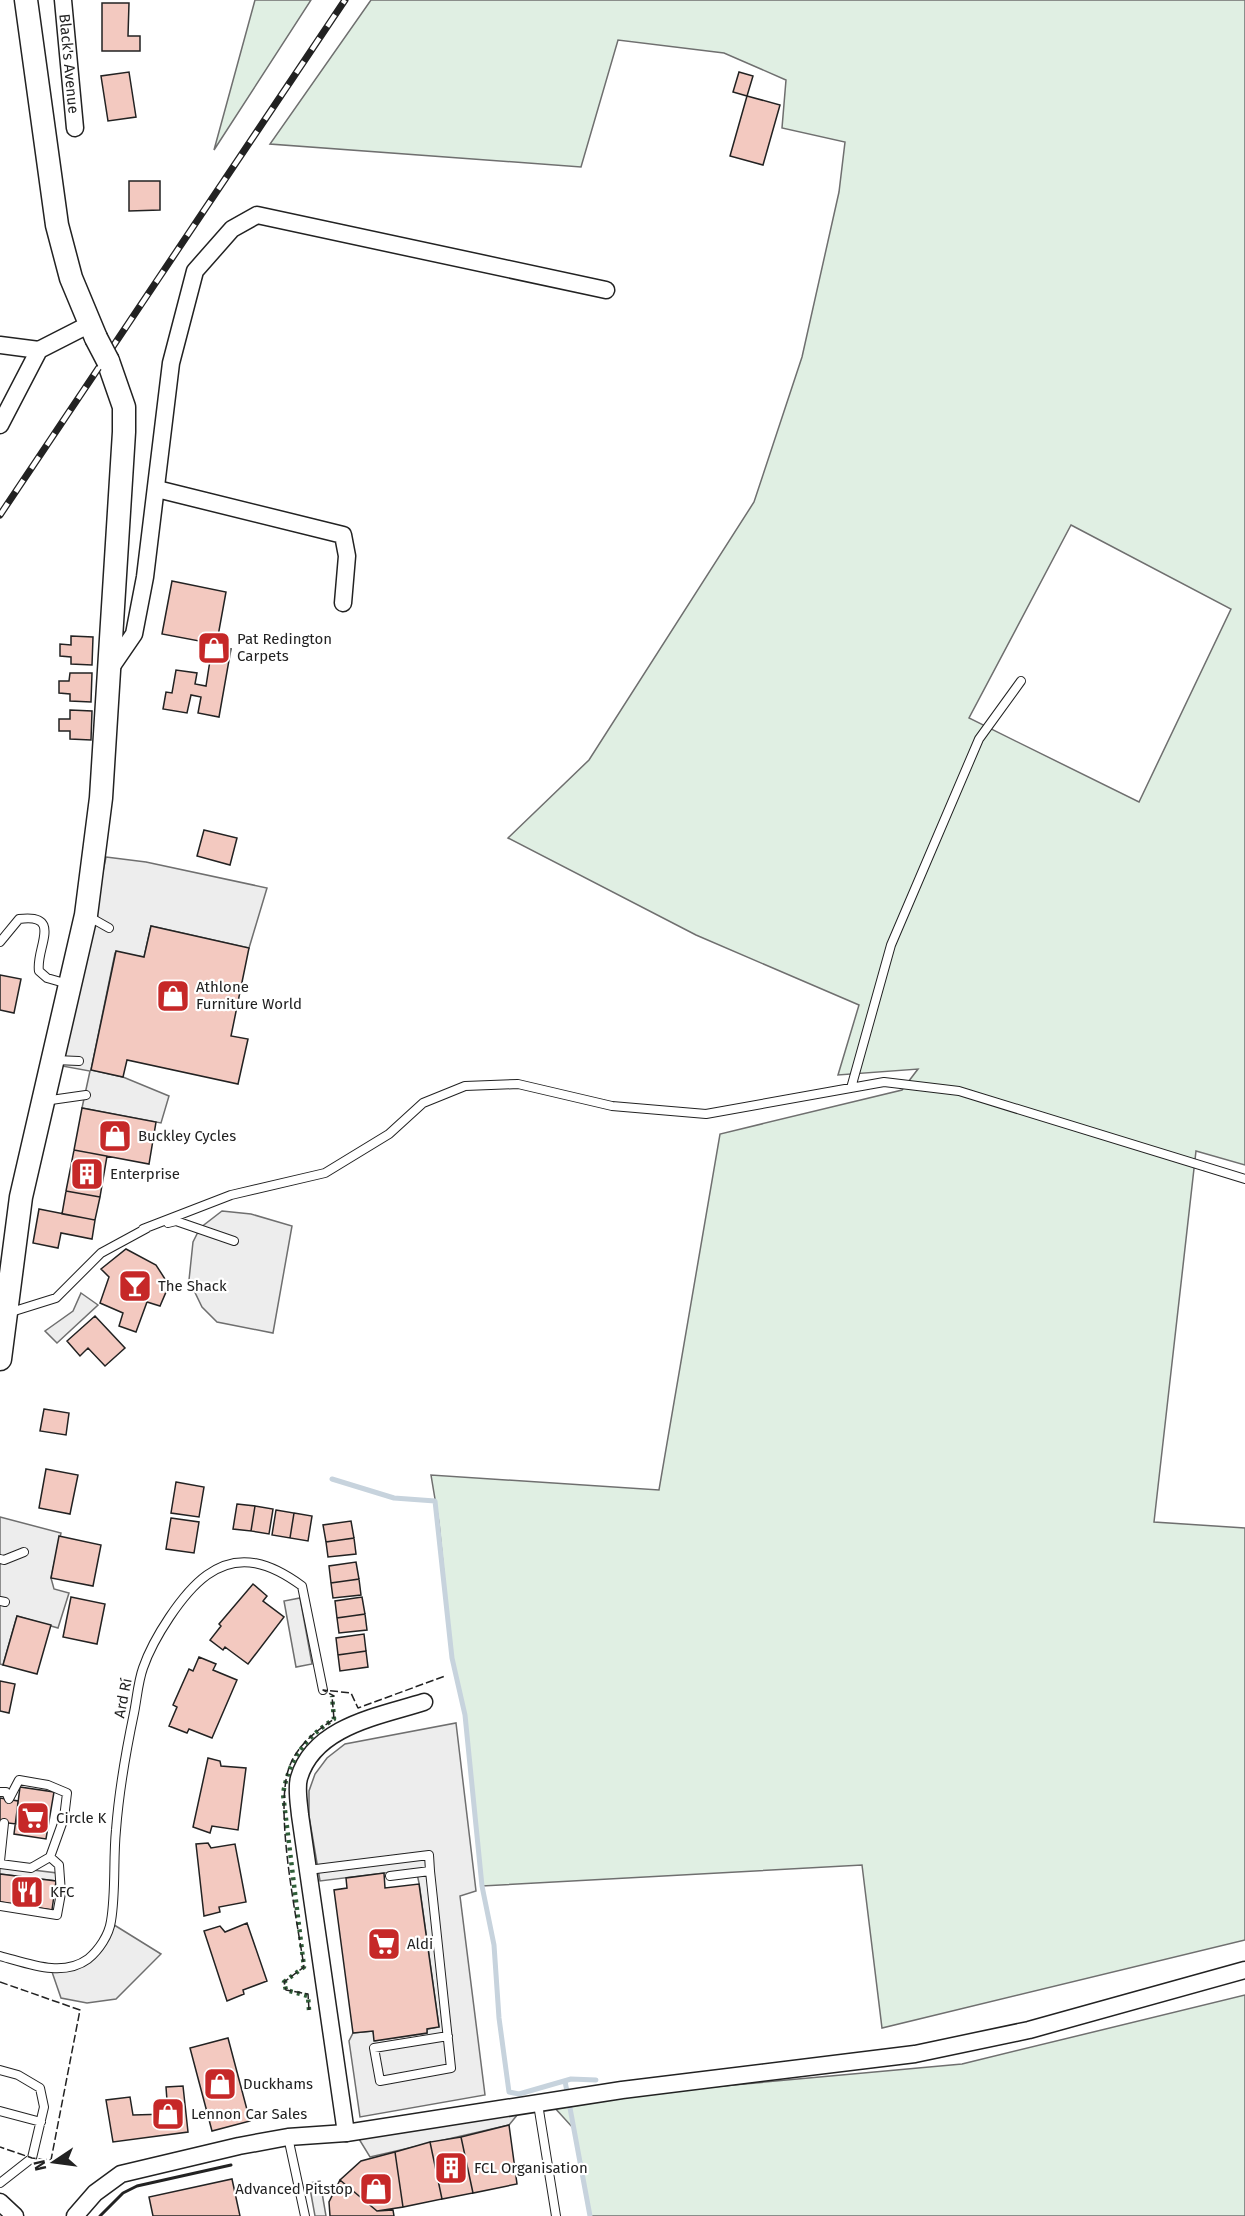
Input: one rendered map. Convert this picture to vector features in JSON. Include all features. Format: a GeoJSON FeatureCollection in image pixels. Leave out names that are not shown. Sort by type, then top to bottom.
{"type":"FeatureCollection","features":[{"type":"Feature","properties":{"kind":"main road"},"geometry":{"type":"LineString","coordinates":[[0,1359],[5,1320],[9,1237],[21,1197],[54,1059],[86,915],[101,798],[124,407],[108,361],[71,278],[57,225],[26,0]]}},
{"type":"Feature","properties":{"kind":"street","name":"Black's Avenue"},"geometry":{"type":"LineString","coordinates":[[63,0],[75,128]]}},
{"type":"Feature","properties":{"kind":"street"},"geometry":{"type":"LineString","coordinates":[[110,669],[134,634],[157,489],[171,363],[195,271],[232,229],[257,215],[606,290]]}},
{"type":"Feature","properties":{"kind":"street"},"geometry":{"type":"LineString","coordinates":[[0,345],[39,350],[93,331]]}},
{"type":"Feature","properties":{"kind":"street"},"geometry":{"type":"LineString","coordinates":[[0,425],[39,350]]}},
{"type":"Feature","properties":{"kind":"street"},"geometry":{"type":"LineString","coordinates":[[157,489],[343,535],[347,556],[343,603]]}},
{"type":"Feature","properties":{"kind":"street"},"geometry":{"type":"LineString","coordinates":[[346,2133],[300,1815],[299,1779],[310,1756],[324,1741],[354,1724],[424,1702]]}},
{"type":"Feature","properties":{"kind":"street"},"geometry":{"type":"LineString","coordinates":[[75,2216],[95,2193],[121,2174],[146,2166],[288,2137],[346,2133],[556,2100],[915,2054],[1029,2030],[1245,1970]]}},
{"type":"Feature","properties":{"kind":"street"},"geometry":{"type":"LineString","coordinates":[[0,2202],[15,2216]]}},
{"type":"Feature","properties":{"kind":"lane"},"geometry":{"type":"LineString","coordinates":[[850,1088],[891,945],[979,739],[1021,681]]}},
{"type":"Feature","properties":{"kind":"lane"},"geometry":{"type":"LineString","coordinates":[[86,915],[109,928]]}},
{"type":"Feature","properties":{"kind":"lane"},"geometry":{"type":"LineString","coordinates":[[0,942],[19,919],[37,920],[43,925],[47,934],[38,961],[39,971],[47,978],[69,984]]}},
{"type":"Feature","properties":{"kind":"lane"},"geometry":{"type":"LineString","coordinates":[[54,1059],[79,1061]]}},
{"type":"Feature","properties":{"kind":"lane"},"geometry":{"type":"LineString","coordinates":[[5,1320],[56,1298],[101,1253],[143,1229],[231,1195],[325,1173],[389,1134],[423,1103],[465,1086],[518,1084],[612,1106],[706,1114],[884,1082],[958,1090],[1245,1179]]}},
{"type":"Feature","properties":{"kind":"lane"},"geometry":{"type":"LineString","coordinates":[[43,1101],[86,1095]]}},
{"type":"Feature","properties":{"kind":"lane"},"geometry":{"type":"LineString","coordinates":[[143,1229],[176,1221],[234,1241]]}},
{"type":"Feature","properties":{"kind":"lane"},"geometry":{"type":"LineString","coordinates":[[0,1559],[4,1560],[24,1552]]}},
{"type":"Feature","properties":{"kind":"lane","name":"Ard Rí"},"geometry":{"type":"LineString","coordinates":[[0,1956],[61,1969],[77,1965],[88,1958],[105,1940],[111,1923],[116,1830],[126,1755],[143,1668],[177,1606],[196,1583],[219,1566],[247,1560],[279,1569],[302,1586],[322,1690]]}},
{"type":"Feature","properties":{"kind":"lane"},"geometry":{"type":"LineString","coordinates":[[0,1792],[6,1792],[9,1799],[19,1780],[48,1785],[67,1793],[64,1818],[50,1857],[30,1868],[0,1863],[4,1823]]}},
{"type":"Feature","properties":{"kind":"lane"},"geometry":{"type":"LineString","coordinates":[[308,1870],[429,1855],[430,1871],[448,2036],[451,2068],[380,2081],[374,2048],[448,2036]]}},
{"type":"Feature","properties":{"kind":"lane"},"geometry":{"type":"LineString","coordinates":[[0,1906],[57,1915],[61,1893],[59,1865],[50,1857]]}},
{"type":"Feature","properties":{"kind":"lane"},"geometry":{"type":"LineString","coordinates":[[390,1876],[430,1871]]}},
{"type":"Feature","properties":{"kind":"lane"},"geometry":{"type":"LineString","coordinates":[[0,2070],[18,2075],[40,2088],[44,2107],[32,2158],[0,2183]]}},
{"type":"Feature","properties":{"kind":"lane"},"geometry":{"type":"LineString","coordinates":[[538,2104],[556,2216]]}},
{"type":"Feature","properties":{"kind":"lane"},"geometry":{"type":"LineString","coordinates":[[0,2110],[41,2122]]}},
{"type":"Feature","properties":{"kind":"lane"},"geometry":{"type":"LineString","coordinates":[[288,2137],[305,2216]]}},
{"type":"Feature","properties":{"kind":"green space"},"geometry":{"type":"Polygon","coordinates":[[[255,0],[311,0],[214,150],[255,0]]]}},
{"type":"Feature","properties":{"kind":"green space"},"geometry":{"type":"Polygon","coordinates":[[[371,0],[1245,0],[1245,1165],[1196,1151],[1154,1522],[1245,1528],[1245,1940],[882,2028],[862,1865],[482,1886],[465,1715],[452,1658],[439,1523],[431,1475],[659,1490],[720,1134],[902,1090],[918,1069],[838,1075],[859,1005],[696,935],[508,838],[589,760],[754,502],[802,357],[839,192],[845,142],[782,128],[786,80],[724,53],[618,40],[581,167],[270,144],[371,0]],[[1071,525],[969,718],[1139,802],[1231,609],[1071,525]]]}},
{"type":"Feature","properties":{"kind":"green space"},"geometry":{"type":"Polygon","coordinates":[[[1245,1995],[1245,2216],[590,2216],[574,2129],[554,2107],[668,2091],[962,2064],[1245,1995]]]}},
{"type":"Feature","properties":{"kind":"shaded area"},"geometry":{"type":"Polygon","coordinates":[[[106,857],[146,862],[267,888],[249,948],[151,926],[144,957],[115,953],[91,1070],[123,1077],[169,1096],[161,1123],[82,1108],[90,1071],[62,1066],[106,857]]]}},
{"type":"Feature","properties":{"kind":"shaded area"},"geometry":{"type":"Polygon","coordinates":[[[222,1211],[251,1214],[292,1226],[273,1333],[217,1322],[202,1307],[189,1280],[193,1242],[200,1228],[222,1211]]]}},
{"type":"Feature","properties":{"kind":"shaded area"},"geometry":{"type":"Polygon","coordinates":[[[81,1293],[98,1305],[57,1343],[45,1331],[73,1311],[81,1293]]]}},
{"type":"Feature","properties":{"kind":"shaded area"},"geometry":{"type":"Polygon","coordinates":[[[0,1517],[61,1533],[51,1578],[54,1589],[69,1593],[58,1628],[17,1616],[3,1665],[0,1664],[0,1517]]]}},
{"type":"Feature","properties":{"kind":"shaded area"},"geometry":{"type":"Polygon","coordinates":[[[300,1598],[312,1664],[296,1667],[284,1601],[300,1598]]]}},
{"type":"Feature","properties":{"kind":"shaded area"},"geometry":{"type":"Polygon","coordinates":[[[456,1723],[476,1891],[460,1896],[485,2095],[360,2117],[349,2041],[353,2033],[373,2031],[375,2041],[427,2033],[427,2029],[439,2027],[419,1883],[416,1869],[320,1881],[309,1816],[309,1791],[315,1774],[327,1758],[345,1744],[456,1723]]]}},
{"type":"Feature","properties":{"kind":"shaded area"},"geometry":{"type":"Polygon","coordinates":[[[0,1866],[57,1873],[56,1881],[0,1874],[0,1866]]]}},
{"type":"Feature","properties":{"kind":"shaded area"},"geometry":{"type":"Polygon","coordinates":[[[111,1923],[161,1954],[116,1999],[87,2003],[61,1998],[51,1969],[61,1969],[91,1956],[111,1923]]]}},
{"type":"Feature","properties":{"kind":"shaded area"},"geometry":{"type":"Polygon","coordinates":[[[518,2114],[509,2125],[370,2157],[359,2139],[518,2114]]]}},
{"type":"Feature","properties":{"kind":"shaded area"},"geometry":{"type":"Polygon","coordinates":[[[320,2181],[326,2216],[315,2216],[309,2183],[320,2181]]]}},
{"type":"Feature","properties":{"kind":"building"},"geometry":{"type":"Polygon","coordinates":[[[102,3],[129,3],[128,36],[140,36],[140,51],[102,51],[102,3]]]}},
{"type":"Feature","properties":{"kind":"building"},"geometry":{"type":"Polygon","coordinates":[[[129,72],[136,117],[108,121],[101,76],[129,72]]]}},
{"type":"Feature","properties":{"kind":"building"},"geometry":{"type":"Polygon","coordinates":[[[739,72],[753,76],[747,96],[733,92],[739,72]]]}},
{"type":"Feature","properties":{"kind":"building"},"geometry":{"type":"Polygon","coordinates":[[[747,96],[780,105],[763,165],[730,156],[747,96]]]}},
{"type":"Feature","properties":{"kind":"building"},"geometry":{"type":"Polygon","coordinates":[[[129,181],[160,181],[160,210],[129,211],[129,181]]]}},
{"type":"Feature","properties":{"kind":"building","name":"Pat Redington Carpets"},"geometry":{"type":"Polygon","coordinates":[[[172,581],[226,592],[216,647],[231,649],[219,717],[198,713],[201,697],[191,695],[187,713],[163,709],[166,692],[172,693],[176,670],[197,673],[195,684],[206,686],[211,654],[203,653],[205,642],[162,634],[172,581]]]}},
{"type":"Feature","properties":{"kind":"building"},"geometry":{"type":"Polygon","coordinates":[[[71,636],[93,637],[92,665],[71,664],[71,657],[60,656],[60,644],[71,645],[71,636]]]}},
{"type":"Feature","properties":{"kind":"building"},"geometry":{"type":"Polygon","coordinates":[[[70,673],[92,673],[91,702],[70,701],[70,694],[59,693],[59,681],[69,681],[70,673]]]}},
{"type":"Feature","properties":{"kind":"building"},"geometry":{"type":"Polygon","coordinates":[[[70,710],[92,711],[91,740],[70,739],[70,731],[59,731],[59,719],[70,719],[70,710]]]}},
{"type":"Feature","properties":{"kind":"building"},"geometry":{"type":"Polygon","coordinates":[[[204,830],[237,838],[230,865],[197,856],[204,830]]]}},
{"type":"Feature","properties":{"kind":"building","name":"Athlone Furniture World"},"geometry":{"type":"Polygon","coordinates":[[[151,926],[249,948],[231,1036],[248,1039],[238,1084],[127,1060],[123,1077],[91,1070],[116,951],[144,957],[151,926]]]}},
{"type":"Feature","properties":{"kind":"building"},"geometry":{"type":"Polygon","coordinates":[[[0,975],[21,979],[14,1013],[0,1010],[0,975]]]}},
{"type":"Feature","properties":{"kind":"building","name":"Buckley Cycles"},"geometry":{"type":"Polygon","coordinates":[[[82,1108],[156,1122],[149,1164],[74,1150],[82,1108]]]}},
{"type":"Feature","properties":{"kind":"building","name":"Enterprise"},"geometry":{"type":"Polygon","coordinates":[[[74,1150],[107,1156],[100,1197],[66,1191],[74,1150]]]}},
{"type":"Feature","properties":{"kind":"building"},"geometry":{"type":"Polygon","coordinates":[[[66,1191],[100,1197],[95,1220],[62,1214],[66,1191]]]}},
{"type":"Feature","properties":{"kind":"building"},"geometry":{"type":"Polygon","coordinates":[[[39,1209],[95,1220],[92,1239],[61,1233],[58,1248],[33,1243],[39,1209]]]}},
{"type":"Feature","properties":{"kind":"building","name":"The Shack"},"geometry":{"type":"Polygon","coordinates":[[[126,1249],[156,1265],[165,1279],[166,1292],[160,1306],[147,1302],[136,1332],[119,1326],[123,1313],[100,1303],[109,1277],[101,1269],[126,1249]]]}},
{"type":"Feature","properties":{"kind":"building"},"geometry":{"type":"Polygon","coordinates":[[[95,1316],[125,1348],[105,1366],[88,1348],[80,1356],[67,1341],[95,1316]]]}},
{"type":"Feature","properties":{"kind":"building"},"geometry":{"type":"Polygon","coordinates":[[[44,1409],[69,1413],[66,1435],[40,1431],[44,1409]]]}},
{"type":"Feature","properties":{"kind":"building"},"geometry":{"type":"Polygon","coordinates":[[[46,1469],[78,1475],[70,1514],[39,1508],[46,1469]]]}},
{"type":"Feature","properties":{"kind":"building"},"geometry":{"type":"Polygon","coordinates":[[[176,1482],[204,1487],[199,1517],[171,1513],[176,1482]]]}},
{"type":"Feature","properties":{"kind":"building"},"geometry":{"type":"Polygon","coordinates":[[[237,1504],[255,1506],[251,1531],[233,1529],[237,1504]]]}},
{"type":"Feature","properties":{"kind":"building"},"geometry":{"type":"Polygon","coordinates":[[[255,1506],[273,1509],[269,1534],[251,1531],[255,1506]]]}},
{"type":"Feature","properties":{"kind":"building"},"geometry":{"type":"Polygon","coordinates":[[[276,1510],[294,1513],[290,1538],[272,1535],[276,1510]]]}},
{"type":"Feature","properties":{"kind":"building"},"geometry":{"type":"Polygon","coordinates":[[[294,1513],[312,1516],[308,1541],[290,1538],[294,1513]]]}},
{"type":"Feature","properties":{"kind":"building"},"geometry":{"type":"Polygon","coordinates":[[[171,1518],[199,1522],[194,1553],[166,1549],[171,1518]]]}},
{"type":"Feature","properties":{"kind":"building"},"geometry":{"type":"Polygon","coordinates":[[[351,1521],[354,1538],[326,1542],[323,1525],[351,1521]]]}},
{"type":"Feature","properties":{"kind":"building"},"geometry":{"type":"Polygon","coordinates":[[[59,1536],[101,1545],[93,1586],[51,1578],[59,1536]]]}},
{"type":"Feature","properties":{"kind":"building"},"geometry":{"type":"Polygon","coordinates":[[[354,1538],[356,1554],[328,1557],[326,1542],[354,1538]]]}},
{"type":"Feature","properties":{"kind":"building"},"geometry":{"type":"Polygon","coordinates":[[[356,1562],[359,1579],[331,1583],[329,1566],[356,1562]]]}},
{"type":"Feature","properties":{"kind":"building"},"geometry":{"type":"Polygon","coordinates":[[[359,1579],[361,1595],[333,1598],[331,1583],[359,1579]]]}},
{"type":"Feature","properties":{"kind":"building"},"geometry":{"type":"Polygon","coordinates":[[[253,1584],[267,1596],[263,1601],[284,1617],[248,1664],[225,1647],[223,1650],[210,1640],[221,1626],[219,1624],[253,1584]]]}},
{"type":"Feature","properties":{"kind":"building"},"geometry":{"type":"Polygon","coordinates":[[[71,1597],[105,1604],[97,1644],[63,1637],[71,1597]]]}},
{"type":"Feature","properties":{"kind":"building"},"geometry":{"type":"Polygon","coordinates":[[[362,1597],[365,1614],[337,1618],[335,1601],[362,1597]]]}},
{"type":"Feature","properties":{"kind":"building"},"geometry":{"type":"Polygon","coordinates":[[[365,1614],[367,1630],[339,1633],[337,1618],[365,1614]]]}},
{"type":"Feature","properties":{"kind":"building"},"geometry":{"type":"Polygon","coordinates":[[[17,1616],[51,1625],[37,1674],[3,1665],[17,1616]]]}},
{"type":"Feature","properties":{"kind":"building"},"geometry":{"type":"Polygon","coordinates":[[[364,1634],[366,1651],[338,1655],[336,1638],[364,1634]]]}},
{"type":"Feature","properties":{"kind":"building"},"geometry":{"type":"Polygon","coordinates":[[[366,1651],[368,1667],[340,1671],[338,1655],[366,1651]]]}},
{"type":"Feature","properties":{"kind":"building"},"geometry":{"type":"Polygon","coordinates":[[[199,1657],[216,1664],[213,1670],[237,1680],[212,1738],[189,1729],[187,1733],[169,1726],[177,1707],[173,1705],[189,1669],[193,1671],[199,1657]]]}},
{"type":"Feature","properties":{"kind":"building"},"geometry":{"type":"Polygon","coordinates":[[[0,1681],[15,1684],[9,1713],[0,1711],[0,1681]]]}},
{"type":"Feature","properties":{"kind":"building"},"geometry":{"type":"Polygon","coordinates":[[[208,1758],[220,1761],[221,1766],[246,1768],[238,1830],[212,1826],[210,1833],[193,1827],[208,1758]]]}},
{"type":"Feature","properties":{"kind":"building","name":"Circle K"},"geometry":{"type":"Polygon","coordinates":[[[20,1787],[54,1792],[46,1839],[14,1834],[20,1787]]]}},
{"type":"Feature","properties":{"kind":"building","name":"Circle K"},"geometry":{"type":"Polygon","coordinates":[[[0,1798],[18,1801],[16,1824],[0,1822],[0,1798]]]}},
{"type":"Feature","properties":{"kind":"building"},"geometry":{"type":"Polygon","coordinates":[[[208,1843],[211,1848],[235,1844],[246,1902],[219,1907],[220,1912],[204,1916],[196,1844],[208,1843]]]}},
{"type":"Feature","properties":{"kind":"building","name":"Aldi"},"geometry":{"type":"Polygon","coordinates":[[[384,1873],[385,1888],[419,1884],[439,2027],[427,2029],[427,2033],[374,2041],[373,2031],[353,2033],[334,1890],[347,1888],[346,1878],[384,1873]]]}},
{"type":"Feature","properties":{"kind":"building","name":"KFC"},"geometry":{"type":"Polygon","coordinates":[[[0,1874],[56,1881],[52,1910],[0,1902],[0,1874]]]}},
{"type":"Feature","properties":{"kind":"building"},"geometry":{"type":"Polygon","coordinates":[[[247,1923],[267,1981],[243,1990],[244,1994],[227,2001],[204,1931],[220,1926],[225,1932],[247,1923]]]}},
{"type":"Feature","properties":{"kind":"building","name":"Duckhams"},"geometry":{"type":"Polygon","coordinates":[[[228,2038],[250,2121],[212,2131],[190,2048],[228,2038]]]}},
{"type":"Feature","properties":{"kind":"building","name":"Lennon Car Sales"},"geometry":{"type":"Polygon","coordinates":[[[183,2086],[188,2132],[113,2142],[106,2100],[130,2097],[133,2115],[168,2114],[166,2087],[183,2086]]]}},
{"type":"Feature","properties":{"kind":"building"},"geometry":{"type":"Polygon","coordinates":[[[509,2125],[517,2184],[473,2193],[461,2137],[509,2125]]]}},
{"type":"Feature","properties":{"kind":"building","name":"FCL Organisation"},"geometry":{"type":"Polygon","coordinates":[[[461,2137],[473,2193],[442,2199],[430,2142],[461,2137]]]}},
{"type":"Feature","properties":{"kind":"building"},"geometry":{"type":"Polygon","coordinates":[[[430,2142],[442,2199],[403,2207],[395,2152],[430,2142]]]}},
{"type":"Feature","properties":{"kind":"building","name":"Advanced Pitstop"},"geometry":{"type":"Polygon","coordinates":[[[395,2152],[403,2207],[377,2211],[340,2180],[361,2161],[395,2152]]]}},
{"type":"Feature","properties":{"kind":"building"},"geometry":{"type":"Polygon","coordinates":[[[232,2179],[240,2216],[153,2216],[149,2197],[232,2179]]]}},
{"type":"Feature","properties":{"kind":"building"},"geometry":{"type":"Polygon","coordinates":[[[340,2180],[377,2211],[393,2210],[394,2216],[330,2216],[329,2202],[340,2180]]]}},
{"type":"Feature","properties":{"kind":"waterway"},"geometry":{"type":"LineString","coordinates":[[332,1479],[394,1498],[435,1501],[452,1658],[465,1715],[482,1886],[494,1945],[499,2018],[509,2092],[519,2094],[571,2079],[596,2080]]}},
{"type":"Feature","properties":{"kind":"waterway"},"geometry":{"type":"LineString","coordinates":[[565,2081],[590,2216]]}},
{"type":"Feature","properties":{"kind":"railway"},"geometry":{"type":"LineString","coordinates":[[0,515],[345,0]]}},
{"type":"Feature","properties":{"kind":"hedge"},"geometry":{"type":"LineString","coordinates":[[309,2010],[308,1996],[286,1990],[284,1982],[304,1967],[283,1794],[289,1770],[300,1750],[334,1719],[332,1696]]}},
{"type":"Feature","properties":{"kind":"fence"},"geometry":{"type":"LineString","coordinates":[[309,2010],[308,1994],[286,1990],[284,1982],[304,1967],[285,1835],[285,1784],[290,1765],[308,1739],[334,1719],[332,1696],[334,1696],[323,1690],[351,1693],[358,1708],[445,1676]]}},
{"type":"Feature","properties":{"kind":"fence"},"geometry":{"type":"LineString","coordinates":[[0,1982],[80,2010],[51,2160],[32,2158],[0,2147]]}},
{"type":"Feature","properties":{"kind":"wall"},"geometry":{"type":"LineString","coordinates":[[100,2216],[123,2193],[137,2186],[231,2165]]}},
{"type":"Feature","properties":{"kind":"place","name":"Pat Redington Carpets"},"geometry":{"type":"Point","coordinates":[214,648]}},
{"type":"Feature","properties":{"kind":"place","name":"Athlone Furniture World"},"geometry":{"type":"Point","coordinates":[173,996]}},
{"type":"Feature","properties":{"kind":"place","name":"Buckley Cycles"},"geometry":{"type":"Point","coordinates":[115,1136]}},
{"type":"Feature","properties":{"kind":"place","name":"Enterprise"},"geometry":{"type":"Point","coordinates":[87,1174]}},
{"type":"Feature","properties":{"kind":"place","name":"The Shack"},"geometry":{"type":"Point","coordinates":[135,1286]}},
{"type":"Feature","properties":{"kind":"place","name":"Circle K"},"geometry":{"type":"Point","coordinates":[33,1818]}},
{"type":"Feature","properties":{"kind":"place","name":"KFC"},"geometry":{"type":"Point","coordinates":[27,1892]}},
{"type":"Feature","properties":{"kind":"place","name":"Aldi"},"geometry":{"type":"Point","coordinates":[384,1944]}},
{"type":"Feature","properties":{"kind":"place","name":"Duckhams"},"geometry":{"type":"Point","coordinates":[220,2084]}},
{"type":"Feature","properties":{"kind":"place","name":"Lennon Car Sales"},"geometry":{"type":"Point","coordinates":[168,2114]}},
{"type":"Feature","properties":{"kind":"place","name":"FCL Organisation"},"geometry":{"type":"Point","coordinates":[451,2168]}},
{"type":"Feature","properties":{"kind":"place","name":"Advanced Pitstop"},"geometry":{"type":"Point","coordinates":[376,2189]}}]}
